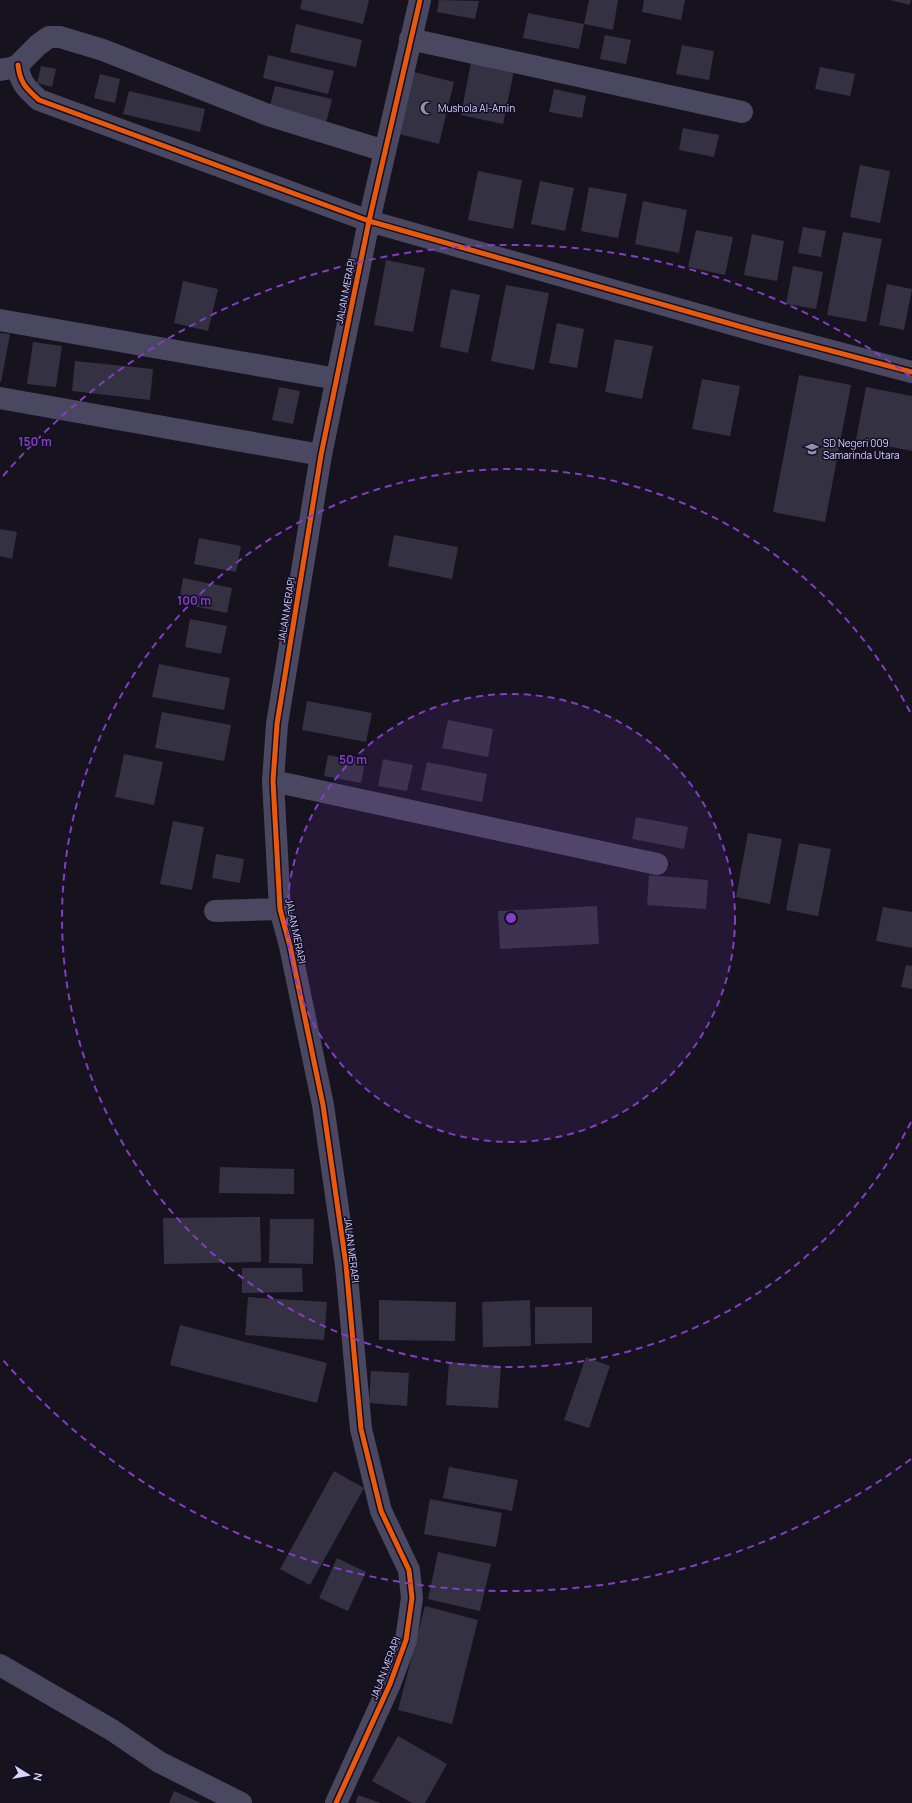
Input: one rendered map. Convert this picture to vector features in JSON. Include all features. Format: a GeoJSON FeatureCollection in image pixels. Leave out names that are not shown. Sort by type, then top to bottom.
{"type":"FeatureCollection","features":[{"type":"Feature","properties":{"kind":"street","name":"JALAN MERAPI"},"geometry":{"type":"LineString","coordinates":[[336,1803],[390,1684],[406,1640],[412,1598],[409,1570],[381,1511],[361,1429],[346,1265],[323,1105],[290,946],[280,908],[274,781],[277,724],[321,455],[369,220],[420,0]]}},
{"type":"Feature","properties":{"kind":"street"},"geometry":{"type":"LineString","coordinates":[[385,151],[268,115],[103,50],[60,37],[49,37],[9,68],[27,89],[39,100],[369,220],[749,329],[912,372]]}},
{"type":"Feature","properties":{"kind":"street"},"geometry":{"type":"LineString","coordinates":[[410,39],[742,112]]}},
{"type":"Feature","properties":{"kind":"street"},"geometry":{"type":"LineString","coordinates":[[0,320],[337,379]]}},
{"type":"Feature","properties":{"kind":"street"},"geometry":{"type":"LineString","coordinates":[[0,398],[321,455]]}},
{"type":"Feature","properties":{"kind":"street"},"geometry":{"type":"LineString","coordinates":[[274,781],[657,864]]}},
{"type":"Feature","properties":{"kind":"street"},"geometry":{"type":"LineString","coordinates":[[215,911],[280,908]]}},
{"type":"Feature","properties":{"kind":"street"},"geometry":{"type":"LineString","coordinates":[[0,1666],[112,1730],[159,1762],[242,1803]]}},
{"type":"Feature","properties":{"kind":"building"},"geometry":{"type":"Polygon","coordinates":[[[302,0],[369,0],[363,24],[300,9],[302,0]]]}},
{"type":"Feature","properties":{"kind":"building"},"geometry":{"type":"Polygon","coordinates":[[[439,0],[479,1],[475,19],[437,12],[439,0]]]}},
{"type":"Feature","properties":{"kind":"building"},"geometry":{"type":"Polygon","coordinates":[[[589,0],[618,0],[613,30],[584,24],[589,0]]]}},
{"type":"Feature","properties":{"kind":"building"},"geometry":{"type":"Polygon","coordinates":[[[644,0],[685,0],[681,20],[642,12],[644,0]]]}},
{"type":"Feature","properties":{"kind":"building"},"geometry":{"type":"Polygon","coordinates":[[[890,0],[911,0],[910,5],[890,0]]]}},
{"type":"Feature","properties":{"kind":"building"},"geometry":{"type":"Polygon","coordinates":[[[528,13],[584,24],[579,49],[523,38],[528,13]]]}},
{"type":"Feature","properties":{"kind":"building"},"geometry":{"type":"Polygon","coordinates":[[[296,24],[362,40],[356,67],[290,52],[296,24]]]}},
{"type":"Feature","properties":{"kind":"building"},"geometry":{"type":"Polygon","coordinates":[[[605,35],[631,40],[626,64],[600,59],[605,35]]]}},
{"type":"Feature","properties":{"kind":"building"},"geometry":{"type":"Polygon","coordinates":[[[682,45],[714,51],[709,80],[676,74],[682,45]]]}},
{"type":"Feature","properties":{"kind":"building"},"geometry":{"type":"Polygon","coordinates":[[[268,55],[334,71],[328,94],[263,78],[268,55]]]}},
{"type":"Feature","properties":{"kind":"building"},"geometry":{"type":"Polygon","coordinates":[[[471,62],[514,71],[503,124],[461,115],[471,62]]]}},
{"type":"Feature","properties":{"kind":"building"},"geometry":{"type":"Polygon","coordinates":[[[41,66],[56,69],[52,87],[37,83],[41,66]]]}},
{"type":"Feature","properties":{"kind":"building"},"geometry":{"type":"Polygon","coordinates":[[[820,67],[855,74],[850,96],[815,89],[820,67]]]}},
{"type":"Feature","properties":{"kind":"building","name":"Mushola Al-Amin"},"geometry":{"type":"Polygon","coordinates":[[[414,72],[454,82],[439,144],[399,134],[414,72]]]}},
{"type":"Feature","properties":{"kind":"building"},"geometry":{"type":"Polygon","coordinates":[[[100,74],[120,79],[115,103],[94,98],[100,74]]]}},
{"type":"Feature","properties":{"kind":"building"},"geometry":{"type":"Polygon","coordinates":[[[275,86],[332,99],[325,127],[268,113],[275,86]]]}},
{"type":"Feature","properties":{"kind":"building"},"geometry":{"type":"Polygon","coordinates":[[[554,89],[586,96],[582,118],[549,112],[554,89]]]}},
{"type":"Feature","properties":{"kind":"building"},"geometry":{"type":"Polygon","coordinates":[[[129,91],[205,109],[200,132],[123,114],[129,91]]]}},
{"type":"Feature","properties":{"kind":"building"},"geometry":{"type":"Polygon","coordinates":[[[683,128],[719,135],[714,157],[679,150],[683,128]]]}},
{"type":"Feature","properties":{"kind":"building"},"geometry":{"type":"Polygon","coordinates":[[[860,165],[890,171],[880,223],[850,217],[860,165]]]}},
{"type":"Feature","properties":{"kind":"building"},"geometry":{"type":"Polygon","coordinates":[[[478,171],[522,180],[513,229],[468,220],[478,171]]]}},
{"type":"Feature","properties":{"kind":"building"},"geometry":{"type":"Polygon","coordinates":[[[540,181],[574,188],[565,231],[531,224],[540,181]]]}},
{"type":"Feature","properties":{"kind":"building"},"geometry":{"type":"Polygon","coordinates":[[[589,187],[627,194],[618,238],[581,231],[589,187]]]}},
{"type":"Feature","properties":{"kind":"building"},"geometry":{"type":"Polygon","coordinates":[[[643,201],[687,210],[679,253],[635,244],[643,201]]]}},
{"type":"Feature","properties":{"kind":"building"},"geometry":{"type":"Polygon","coordinates":[[[803,227],[826,231],[821,257],[798,253],[803,227]]]}},
{"type":"Feature","properties":{"kind":"building"},"geometry":{"type":"Polygon","coordinates":[[[696,230],[733,237],[725,275],[688,267],[696,230]]]}},
{"type":"Feature","properties":{"kind":"building"},"geometry":{"type":"Polygon","coordinates":[[[843,232],[882,239],[866,322],[827,315],[843,232]]]}},
{"type":"Feature","properties":{"kind":"building"},"geometry":{"type":"Polygon","coordinates":[[[752,234],[784,241],[777,281],[744,275],[752,234]]]}},
{"type":"Feature","properties":{"kind":"building"},"geometry":{"type":"Polygon","coordinates":[[[386,260],[425,268],[413,332],[374,325],[386,260]]]}},
{"type":"Feature","properties":{"kind":"building"},"geometry":{"type":"Polygon","coordinates":[[[793,266],[823,272],[816,309],[786,304],[793,266]]]}},
{"type":"Feature","properties":{"kind":"building"},"geometry":{"type":"Polygon","coordinates":[[[183,281],[218,289],[208,331],[174,323],[183,281]]]}},
{"type":"Feature","properties":{"kind":"building"},"geometry":{"type":"Polygon","coordinates":[[[887,284],[912,289],[904,330],[879,325],[887,284]]]}},
{"type":"Feature","properties":{"kind":"building"},"geometry":{"type":"Polygon","coordinates":[[[506,285],[549,293],[534,370],[491,361],[506,285]]]}},
{"type":"Feature","properties":{"kind":"building"},"geometry":{"type":"Polygon","coordinates":[[[451,289],[480,295],[468,353],[440,347],[451,289]]]}},
{"type":"Feature","properties":{"kind":"building"},"geometry":{"type":"Polygon","coordinates":[[[557,323],[584,329],[577,368],[549,363],[557,323]]]}},
{"type":"Feature","properties":{"kind":"building"},"geometry":{"type":"Polygon","coordinates":[[[0,333],[10,334],[1,382],[0,382],[0,333]]]}},
{"type":"Feature","properties":{"kind":"building"},"geometry":{"type":"Polygon","coordinates":[[[615,339],[653,346],[642,399],[605,392],[615,339]]]}},
{"type":"Feature","properties":{"kind":"building"},"geometry":{"type":"Polygon","coordinates":[[[33,342],[62,346],[56,387],[27,384],[33,342]]]}},
{"type":"Feature","properties":{"kind":"building"},"geometry":{"type":"Polygon","coordinates":[[[75,361],[153,369],[150,400],[72,391],[75,361]]]}},
{"type":"Feature","properties":{"kind":"building","name":"SD Negeri 009 Samarinda Utara"},"geometry":{"type":"Polygon","coordinates":[[[799,375],[851,385],[825,522],[773,512],[799,375]]]}},
{"type":"Feature","properties":{"kind":"building"},"geometry":{"type":"Polygon","coordinates":[[[702,379],[740,386],[730,436],[692,429],[702,379]]]}},
{"type":"Feature","properties":{"kind":"building"},"geometry":{"type":"Polygon","coordinates":[[[279,387],[300,391],[293,424],[272,420],[279,387]]]}},
{"type":"Feature","properties":{"kind":"building","name":"SD Negeri 009 Samarinda Utara"},"geometry":{"type":"Polygon","coordinates":[[[866,387],[912,396],[912,451],[856,440],[866,387]]]}},
{"type":"Feature","properties":{"kind":"building"},"geometry":{"type":"Polygon","coordinates":[[[0,529],[17,532],[12,559],[0,556],[0,529]]]}},
{"type":"Feature","properties":{"kind":"building"},"geometry":{"type":"Polygon","coordinates":[[[394,535],[458,547],[452,579],[388,566],[394,535]]]}},
{"type":"Feature","properties":{"kind":"building"},"geometry":{"type":"Polygon","coordinates":[[[199,538],[241,546],[236,572],[194,564],[199,538]]]}},
{"type":"Feature","properties":{"kind":"building"},"geometry":{"type":"Polygon","coordinates":[[[183,578],[232,588],[227,613],[179,603],[183,578]]]}},
{"type":"Feature","properties":{"kind":"building"},"geometry":{"type":"Polygon","coordinates":[[[190,619],[227,626],[221,654],[185,647],[190,619]]]}},
{"type":"Feature","properties":{"kind":"building"},"geometry":{"type":"Polygon","coordinates":[[[159,664],[230,678],[224,710],[152,697],[159,664]]]}},
{"type":"Feature","properties":{"kind":"building"},"geometry":{"type":"Polygon","coordinates":[[[307,701],[372,713],[366,742],[302,730],[307,701]]]}},
{"type":"Feature","properties":{"kind":"building"},"geometry":{"type":"Polygon","coordinates":[[[162,712],[231,725],[224,761],[155,748],[162,712]]]}},
{"type":"Feature","properties":{"kind":"building"},"geometry":{"type":"Polygon","coordinates":[[[448,720],[493,729],[488,757],[442,748],[448,720]]]}},
{"type":"Feature","properties":{"kind":"building"},"geometry":{"type":"Polygon","coordinates":[[[124,754],[163,762],[154,805],[115,797],[124,754]]]}},
{"type":"Feature","properties":{"kind":"building"},"geometry":{"type":"Polygon","coordinates":[[[328,755],[365,762],[361,783],[324,776],[328,755]]]}},
{"type":"Feature","properties":{"kind":"building"},"geometry":{"type":"Polygon","coordinates":[[[383,759],[413,765],[407,791],[378,786],[383,759]]]}},
{"type":"Feature","properties":{"kind":"building"},"geometry":{"type":"Polygon","coordinates":[[[427,762],[487,774],[482,802],[421,790],[427,762]]]}},
{"type":"Feature","properties":{"kind":"building"},"geometry":{"type":"Polygon","coordinates":[[[636,817],[688,827],[684,849],[632,839],[636,817]]]}},
{"type":"Feature","properties":{"kind":"building"},"geometry":{"type":"Polygon","coordinates":[[[173,821],[204,827],[192,890],[160,884],[173,821]]]}},
{"type":"Feature","properties":{"kind":"building"},"geometry":{"type":"Polygon","coordinates":[[[748,833],[782,839],[770,904],[736,897],[748,833]]]}},
{"type":"Feature","properties":{"kind":"building"},"geometry":{"type":"Polygon","coordinates":[[[799,843],[831,849],[818,916],[786,910],[799,843]]]}},
{"type":"Feature","properties":{"kind":"building"},"geometry":{"type":"Polygon","coordinates":[[[216,854],[244,859],[240,883],[212,878],[216,854]]]}},
{"type":"Feature","properties":{"kind":"building"},"geometry":{"type":"Polygon","coordinates":[[[649,875],[708,880],[706,909],[647,905],[649,875]]]}},
{"type":"Feature","properties":{"kind":"building"},"geometry":{"type":"Polygon","coordinates":[[[597,906],[599,944],[500,949],[498,911],[597,906]]]}},
{"type":"Feature","properties":{"kind":"building"},"geometry":{"type":"Polygon","coordinates":[[[883,907],[912,912],[912,948],[876,941],[883,907]]]}},
{"type":"Feature","properties":{"kind":"building"},"geometry":{"type":"Polygon","coordinates":[[[906,965],[912,966],[912,989],[901,987],[906,965]]]}},
{"type":"Feature","properties":{"kind":"building"},"geometry":{"type":"Polygon","coordinates":[[[220,1167],[294,1169],[294,1194],[219,1193],[220,1167]]]}},
{"type":"Feature","properties":{"kind":"building"},"geometry":{"type":"Polygon","coordinates":[[[260,1217],[261,1262],[164,1264],[163,1218],[260,1217]]]}},
{"type":"Feature","properties":{"kind":"building"},"geometry":{"type":"Polygon","coordinates":[[[270,1219],[314,1219],[313,1264],[269,1263],[270,1219]]]}},
{"type":"Feature","properties":{"kind":"building"},"geometry":{"type":"Polygon","coordinates":[[[242,1268],[302,1268],[303,1292],[242,1293],[242,1268]]]}},
{"type":"Feature","properties":{"kind":"building"},"geometry":{"type":"Polygon","coordinates":[[[248,1297],[327,1302],[324,1340],[245,1335],[248,1297]]]}},
{"type":"Feature","properties":{"kind":"building"},"geometry":{"type":"Polygon","coordinates":[[[379,1300],[456,1302],[455,1341],[379,1340],[379,1300]]]}},
{"type":"Feature","properties":{"kind":"building"},"geometry":{"type":"Polygon","coordinates":[[[530,1300],[531,1346],[483,1347],[482,1302],[530,1300]]]}},
{"type":"Feature","properties":{"kind":"building"},"geometry":{"type":"Polygon","coordinates":[[[535,1307],[592,1307],[592,1343],[535,1344],[535,1307]]]}},
{"type":"Feature","properties":{"kind":"building"},"geometry":{"type":"Polygon","coordinates":[[[180,1325],[327,1363],[317,1403],[170,1365],[180,1325]]]}},
{"type":"Feature","properties":{"kind":"building"},"geometry":{"type":"Polygon","coordinates":[[[586,1357],[610,1366],[589,1428],[564,1420],[586,1357]]]}},
{"type":"Feature","properties":{"kind":"building"},"geometry":{"type":"Polygon","coordinates":[[[449,1362],[501,1366],[498,1408],[446,1405],[449,1362]]]}},
{"type":"Feature","properties":{"kind":"building"},"geometry":{"type":"Polygon","coordinates":[[[371,1371],[409,1373],[407,1406],[369,1403],[371,1371]]]}},
{"type":"Feature","properties":{"kind":"building"},"geometry":{"type":"Polygon","coordinates":[[[449,1467],[518,1480],[512,1511],[443,1498],[449,1467]]]}},
{"type":"Feature","properties":{"kind":"building"},"geometry":{"type":"Polygon","coordinates":[[[334,1471],[364,1488],[310,1585],[280,1569],[334,1471]]]}},
{"type":"Feature","properties":{"kind":"building"},"geometry":{"type":"Polygon","coordinates":[[[430,1499],[502,1513],[496,1547],[424,1534],[430,1499]]]}},
{"type":"Feature","properties":{"kind":"building"},"geometry":{"type":"Polygon","coordinates":[[[438,1552],[491,1564],[480,1611],[428,1599],[438,1552]]]}},
{"type":"Feature","properties":{"kind":"building"},"geometry":{"type":"Polygon","coordinates":[[[337,1558],[366,1572],[348,1611],[319,1598],[337,1558]]]}},
{"type":"Feature","properties":{"kind":"building"},"geometry":{"type":"Polygon","coordinates":[[[425,1606],[478,1620],[452,1724],[398,1710],[425,1606]]]}},
{"type":"Feature","properties":{"kind":"building"},"geometry":{"type":"Polygon","coordinates":[[[398,1736],[447,1764],[425,1803],[412,1803],[372,1781],[398,1736]]]}},
{"type":"Feature","properties":{"kind":"building"},"geometry":{"type":"Polygon","coordinates":[[[174,1791],[201,1803],[169,1803],[174,1791]]]}},
{"type":"Feature","properties":{"kind":"building"},"geometry":{"type":"Polygon","coordinates":[[[358,1795],[381,1803],[356,1803],[358,1795]]]}},
{"type":"Feature","properties":{"kind":"cycle path"},"geometry":{"type":"LineString","coordinates":[[336,1803],[390,1684],[406,1640],[412,1598],[409,1570],[381,1511],[361,1429],[346,1265],[323,1105],[290,946],[280,909],[273,781],[277,724],[321,455],[369,221],[420,0]]}},
{"type":"Feature","properties":{"kind":"cycle path"},"geometry":{"type":"LineString","coordinates":[[18,65],[20,76],[24,85],[39,100],[369,221],[756,331],[912,372]]}},
{"type":"Feature","properties":{"kind":"place","name":"Mushola Al-Amin"},"geometry":{"type":"Point","coordinates":[427,108]}},
{"type":"Feature","properties":{"kind":"place","name":"SD Negeri 009 Samarinda Utara"},"geometry":{"type":"Point","coordinates":[812,449]}}]}
